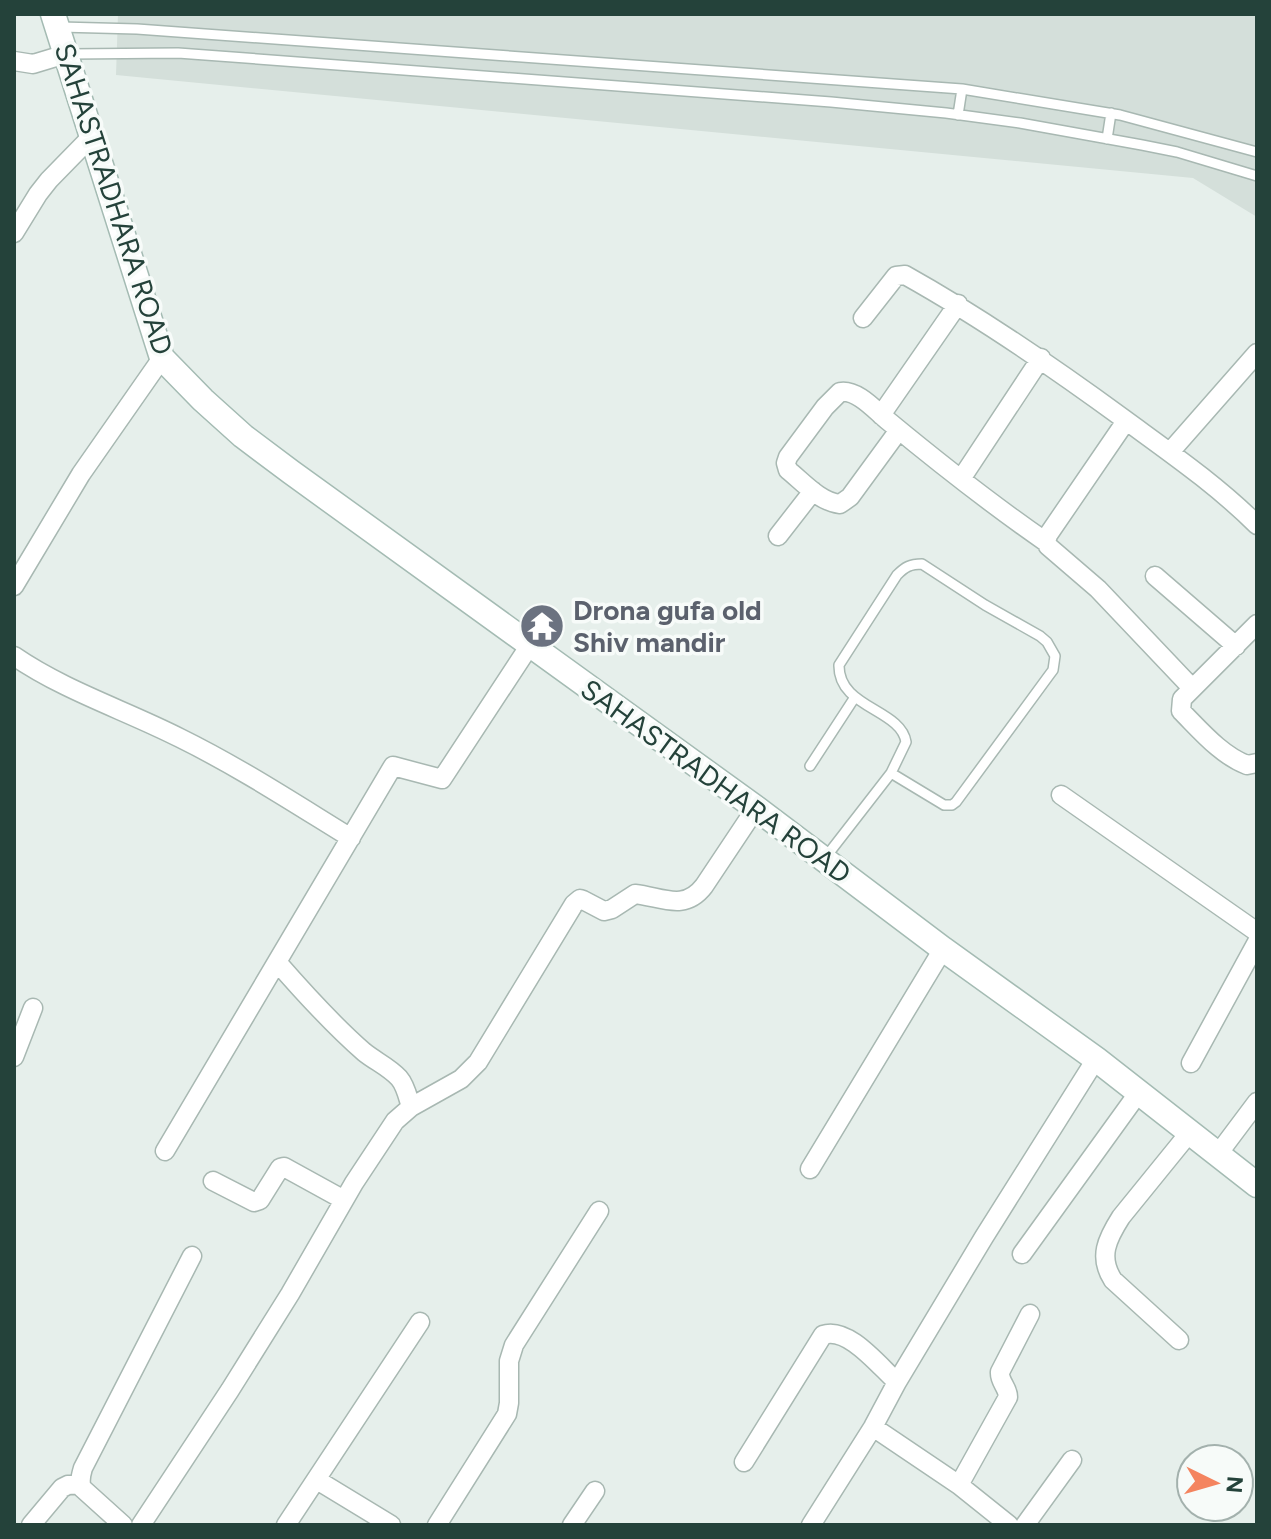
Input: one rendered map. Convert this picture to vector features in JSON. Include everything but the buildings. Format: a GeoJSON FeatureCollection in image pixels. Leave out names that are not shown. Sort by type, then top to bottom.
{"type":"FeatureCollection","features":[{"type":"Feature","properties":{"kind":"main road","name":"SAHASTRADHARA ROAD"},"geometry":{"type":"LineString","coordinates":[[54,20],[162,358],[203,400],[243,436],[1096,1059],[1257,1185]]}},
{"type":"Feature","properties":{"kind":"street"},"geometry":{"type":"LineString","coordinates":[[14,61],[33,64],[66,54]]}},
{"type":"Feature","properties":{"kind":"street"},"geometry":{"type":"LineString","coordinates":[[14,233],[49,180],[92,136]]}},
{"type":"Feature","properties":{"kind":"street"},"geometry":{"type":"LineString","coordinates":[[863,318],[896,276],[905,275],[958,304],[1041,358],[1254,517]]}},
{"type":"Feature","properties":{"kind":"street"},"geometry":{"type":"LineString","coordinates":[[881,415],[958,304]]}},
{"type":"Feature","properties":{"kind":"street"},"geometry":{"type":"LineString","coordinates":[[1170,452],[1257,353]]}},
{"type":"Feature","properties":{"kind":"street"},"geometry":{"type":"LineString","coordinates":[[14,586],[81,474],[162,358]]}},
{"type":"Feature","properties":{"kind":"street"},"geometry":{"type":"LineString","coordinates":[[961,479],[1041,358]]}},
{"type":"Feature","properties":{"kind":"street"},"geometry":{"type":"LineString","coordinates":[[899,430],[840,504],[830,502],[813,491],[788,470],[786,463],[825,407],[840,392],[847,390],[853,393],[961,479],[987,501],[1046,542],[1098,589],[1192,688]]}},
{"type":"Feature","properties":{"kind":"street"},"geometry":{"type":"LineString","coordinates":[[1046,542],[1126,421]]}},
{"type":"Feature","properties":{"kind":"street"},"geometry":{"type":"LineString","coordinates":[[778,536],[813,491]]}},
{"type":"Feature","properties":{"kind":"street"},"geometry":{"type":"LineString","coordinates":[[1155,576],[1236,646]]}},
{"type":"Feature","properties":{"kind":"street"},"geometry":{"type":"LineString","coordinates":[[1257,624],[1182,699],[1181,711],[1228,755],[1247,765],[1257,763]]}},
{"type":"Feature","properties":{"kind":"street"},"geometry":{"type":"LineString","coordinates":[[165,1151],[393,766],[442,779],[530,645]]}},
{"type":"Feature","properties":{"kind":"street"},"geometry":{"type":"LineString","coordinates":[[14,656],[40,673],[213,756],[351,838]]}},
{"type":"Feature","properties":{"kind":"street"},"geometry":{"type":"LineString","coordinates":[[1061,795],[1257,932]]}},
{"type":"Feature","properties":{"kind":"street"},"geometry":{"type":"LineString","coordinates":[[141,1525],[268,1330],[344,1200],[395,1121],[411,1107],[453,1085],[478,1062],[577,901],[587,901],[604,911],[635,894],[670,901],[688,899],[700,891],[756,808]]}},
{"type":"Feature","properties":{"kind":"street"},"geometry":{"type":"LineString","coordinates":[[1191,1063],[1257,942]]}},
{"type":"Feature","properties":{"kind":"street"},"geometry":{"type":"LineString","coordinates":[[810,1169],[943,949]]}},
{"type":"Feature","properties":{"kind":"street"},"geometry":{"type":"LineString","coordinates":[[277,962],[342,1031],[399,1078],[411,1107]]}},
{"type":"Feature","properties":{"kind":"street"},"geometry":{"type":"LineString","coordinates":[[14,1057],[33,1008]]}},
{"type":"Feature","properties":{"kind":"street"},"geometry":{"type":"LineString","coordinates":[[811,1525],[873,1427],[984,1237],[1096,1059]]}},
{"type":"Feature","properties":{"kind":"street"},"geometry":{"type":"LineString","coordinates":[[1022,1254],[1139,1092]]}},
{"type":"Feature","properties":{"kind":"street"},"geometry":{"type":"LineString","coordinates":[[1218,1154],[1257,1102]]}},
{"type":"Feature","properties":{"kind":"street"},"geometry":{"type":"LineString","coordinates":[[1179,1340],[1113,1280],[1107,1270],[1105,1251],[1121,1217],[1190,1132]]}},
{"type":"Feature","properties":{"kind":"street"},"geometry":{"type":"LineString","coordinates":[[213,1181],[254,1202],[260,1200],[280,1168],[284,1167],[344,1200]]}},
{"type":"Feature","properties":{"kind":"street"},"geometry":{"type":"LineString","coordinates":[[437,1525],[507,1414],[509,1361],[519,1336],[599,1211]]}},
{"type":"Feature","properties":{"kind":"street"},"geometry":{"type":"LineString","coordinates":[[123,1525],[80,1484],[83,1468],[192,1256]]}},
{"type":"Feature","properties":{"kind":"street"},"geometry":{"type":"LineString","coordinates":[[959,1485],[1008,1397],[1000,1372],[1030,1314]]}},
{"type":"Feature","properties":{"kind":"street"},"geometry":{"type":"LineString","coordinates":[[286,1525],[420,1322]]}},
{"type":"Feature","properties":{"kind":"street"},"geometry":{"type":"LineString","coordinates":[[744,1462],[823,1335],[838,1333],[857,1345],[897,1382]]}},
{"type":"Feature","properties":{"kind":"street"},"geometry":{"type":"LineString","coordinates":[[873,1427],[959,1485],[1009,1525]]}},
{"type":"Feature","properties":{"kind":"street"},"geometry":{"type":"LineString","coordinates":[[1025,1525],[1072,1460]]}},
{"type":"Feature","properties":{"kind":"street"},"geometry":{"type":"LineString","coordinates":[[317,1480],[391,1525]]}},
{"type":"Feature","properties":{"kind":"street"},"geometry":{"type":"LineString","coordinates":[[31,1525],[62,1488],[80,1484]]}},
{"type":"Feature","properties":{"kind":"street"},"geometry":{"type":"LineString","coordinates":[[572,1525],[595,1491]]}},
{"type":"Feature","properties":{"kind":"lane"},"geometry":{"type":"LineString","coordinates":[[54,20],[962,89],[1111,113],[1257,152]]}},
{"type":"Feature","properties":{"kind":"lane"},"geometry":{"type":"LineString","coordinates":[[66,54],[178,53],[802,100],[958,115],[1020,123],[1177,152],[1257,176]]}},
{"type":"Feature","properties":{"kind":"lane"},"geometry":{"type":"LineString","coordinates":[[958,115],[962,89]]}},
{"type":"Feature","properties":{"kind":"lane"},"geometry":{"type":"LineString","coordinates":[[1107,139],[1111,113]]}},
{"type":"Feature","properties":{"kind":"lane"},"geometry":{"type":"LineString","coordinates":[[825,859],[891,773],[906,742],[902,729],[855,697],[842,682],[839,665],[897,575],[905,567],[922,564],[1040,636],[1053,649],[1053,670],[952,805],[944,805],[891,773]]}},
{"type":"Feature","properties":{"kind":"lane"},"geometry":{"type":"LineString","coordinates":[[810,766],[855,697]]}},
{"type":"Feature","properties":{"kind":"shaded area"},"geometry":{"type":"Polygon","coordinates":[[[118,14],[1257,14],[1257,217],[1193,178],[116,75],[118,14]]]}},
{"type":"Feature","properties":{"kind":"place","name":"Drona gufa old Shiv mandir"},"geometry":{"type":"Point","coordinates":[542,626]}}]}
